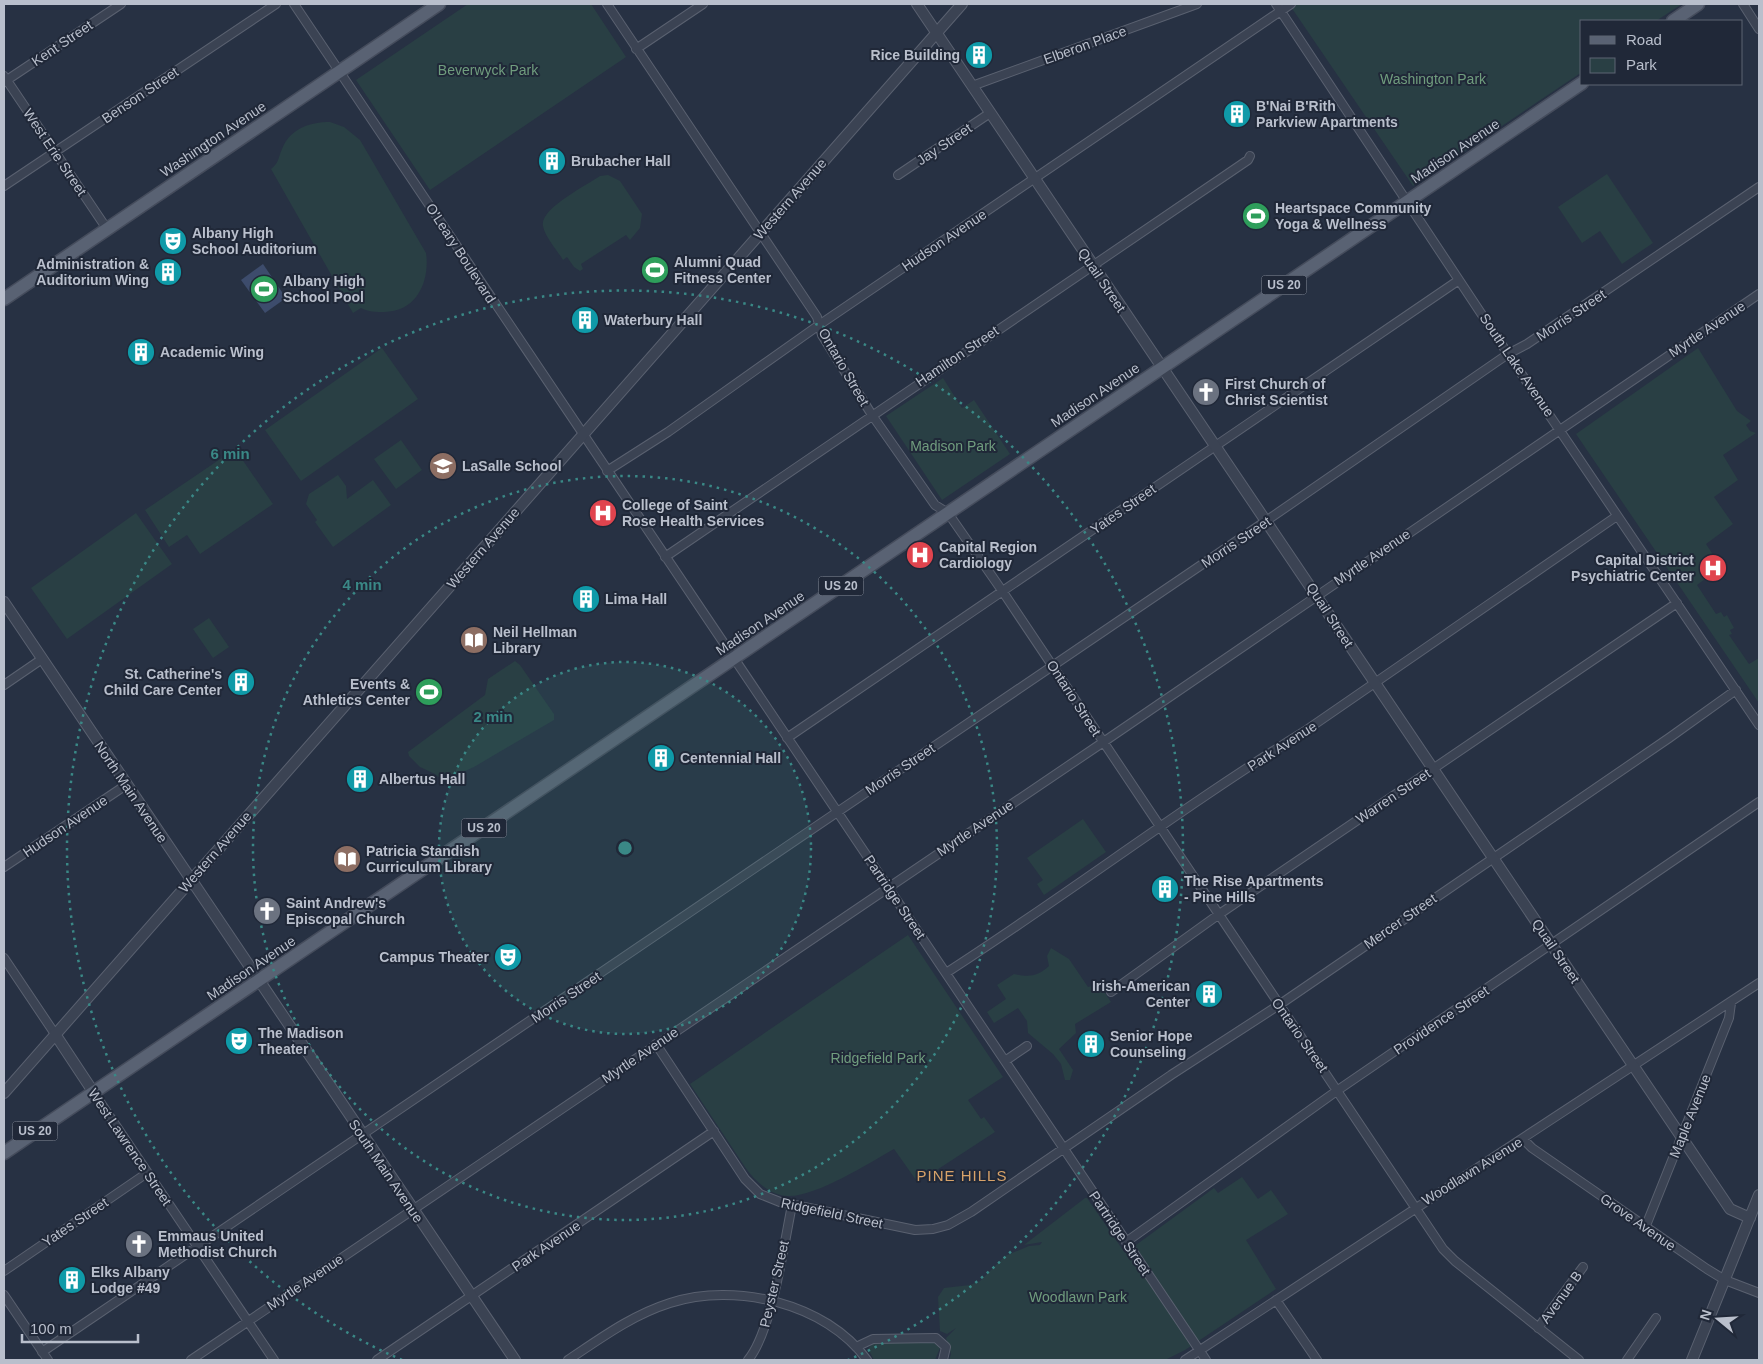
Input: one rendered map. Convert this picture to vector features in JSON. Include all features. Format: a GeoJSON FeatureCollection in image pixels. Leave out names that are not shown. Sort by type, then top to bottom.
{"type":"FeatureCollection","features":[{"type":"Feature","properties":{"kind":"main road","name":"Washington Avenue"},"geometry":{"type":"LineString","coordinates":[[4,299],[439,4]]}},
{"type":"Feature","properties":{"kind":"main road"},"geometry":{"type":"LineString","coordinates":[[1674,20],[1698,4]]}},
{"type":"Feature","properties":{"kind":"main road","name":"Madison Avenue"},"geometry":{"type":"LineString","coordinates":[[4,1153],[1580,84]]}},
{"type":"Feature","properties":{"kind":"street","name":"Kent Street"},"geometry":{"type":"LineString","coordinates":[[5,79],[121,4]]}},
{"type":"Feature","properties":{"kind":"street","name":"Benson Street"},"geometry":{"type":"LineString","coordinates":[[4,186],[276,4]]}},
{"type":"Feature","properties":{"kind":"street"},"geometry":{"type":"LineString","coordinates":[[294,4],[339,71]]}},
{"type":"Feature","properties":{"kind":"street","name":"Ontario Street"},"geometry":{"type":"LineString","coordinates":[[607,4],[817,317],[822,335],[872,414],[935,505],[948,514],[1053,665],[1102,743],[1338,1090],[1443,1249],[1455,1261],[1579,1360]]}},
{"type":"Feature","properties":{"kind":"street"},"geometry":{"type":"LineString","coordinates":[[636,49],[703,4]]}},
{"type":"Feature","properties":{"kind":"street","name":"Quail Street"},"geometry":{"type":"LineString","coordinates":[[916,4],[1216,445],[1266,522],[1317,594],[1374,683],[1552,944],[1681,1138],[1730,1209],[1750,1218]]}},
{"type":"Feature","properties":{"kind":"street","name":"Western Avenue"},"geometry":{"type":"LineString","coordinates":[[4,1093],[962,4]]}},
{"type":"Feature","properties":{"kind":"street","name":"Elberon Place"},"geometry":{"type":"LineString","coordinates":[[972,86],[1197,4]]}},
{"type":"Feature","properties":{"kind":"street","name":"Hudson Avenue"},"geometry":{"type":"LineString","coordinates":[[607,471],[668,432],[819,325],[1279,7],[1291,4]]}},
{"type":"Feature","properties":{"kind":"street"},"geometry":{"type":"LineString","coordinates":[[1743,4],[1759,28]]}},
{"type":"Feature","properties":{"kind":"street","name":"South Lake Avenue"},"geometry":{"type":"LineString","coordinates":[[1279,7],[1508,354],[1759,724]]}},
{"type":"Feature","properties":{"kind":"street","name":"O'Leary Boulevard"},"geometry":{"type":"LineString","coordinates":[[339,71],[584,434]]}},
{"type":"Feature","properties":{"kind":"street","name":"West Erie Street"},"geometry":{"type":"LineString","coordinates":[[5,79],[107,229]]}},
{"type":"Feature","properties":{"kind":"street","name":"Jay Street"},"geometry":{"type":"LineString","coordinates":[[898,175],[990,113]]}},
{"type":"Feature","properties":{"kind":"street","name":"Hamilton Street"},"geometry":{"type":"LineString","coordinates":[[665,558],[796,469],[872,414],[1248,160],[1250,156]]}},
{"type":"Feature","properties":{"kind":"street","name":"Morris Street"},"geometry":{"type":"LineString","coordinates":[[42,1352],[1266,522],[1508,354],[1527,344],[1759,187]]}},
{"type":"Feature","properties":{"kind":"street","name":"Yates Street"},"geometry":{"type":"LineString","coordinates":[[787,738],[1460,280]]}},
{"type":"Feature","properties":{"kind":"street","name":"Myrtle Avenue"},"geometry":{"type":"LineString","coordinates":[[191,1360],[888,886],[1102,743],[1317,594],[1759,294]]}},
{"type":"Feature","properties":{"kind":"street","name":"Partridge Street"},"geometry":{"type":"LineString","coordinates":[[584,434],[665,558],[1206,1360]]}},
{"type":"Feature","properties":{"kind":"street","name":"Park Avenue"},"geometry":{"type":"LineString","coordinates":[[946,973],[1029,919],[1617,516]]}},
{"type":"Feature","properties":{"kind":"street","name":"North Main Avenue"},"geometry":{"type":"LineString","coordinates":[[4,602],[258,982]]}},
{"type":"Feature","properties":{"kind":"street","name":"Warren Street"},"geometry":{"type":"LineString","coordinates":[[1111,992],[1218,916],[1677,603]]}},
{"type":"Feature","properties":{"kind":"street"},"geometry":{"type":"LineString","coordinates":[[4,685],[42,659]]}},
{"type":"Feature","properties":{"kind":"street","name":"Mercer Street"},"geometry":{"type":"LineString","coordinates":[[1063,1148],[1279,1005],[1736,690]]}},
{"type":"Feature","properties":{"kind":"street","name":"Hudson Avenue"},"geometry":{"type":"LineString","coordinates":[[4,867],[126,785]]}},
{"type":"Feature","properties":{"kind":"street","name":"Providence Street"},"geometry":{"type":"LineString","coordinates":[[1126,1242],[1338,1090],[1759,802]]}},
{"type":"Feature","properties":{"kind":"street","name":"West Lawrence Street"},"geometry":{"type":"LineString","coordinates":[[4,958],[274,1360]]}},
{"type":"Feature","properties":{"kind":"street","name":"South Main Avenue"},"geometry":{"type":"LineString","coordinates":[[258,982],[515,1360]]}},
{"type":"Feature","properties":{"kind":"street","name":"Woodlawn Avenue"},"geometry":{"type":"LineString","coordinates":[[1185,1360],[1200,1352],[1416,1207],[1523,1139],[1632,1065],[1731,1003],[1759,983]]}},
{"type":"Feature","properties":{"kind":"street","name":"Maple Avenue"},"geometry":{"type":"LineString","coordinates":[[1645,1228],[1729,1018],[1731,1003]]}},
{"type":"Feature","properties":{"kind":"street","name":"Ridgefield Street"},"geometry":{"type":"LineString","coordinates":[[656,1044],[752,1187],[770,1199],[792,1205],[899,1228],[933,1229],[948,1225],[972,1212],[1063,1148]]}},
{"type":"Feature","properties":{"kind":"street"},"geometry":{"type":"LineString","coordinates":[[1005,1061],[1027,1046]]}},
{"type":"Feature","properties":{"kind":"street","name":"Park Avenue"},"geometry":{"type":"LineString","coordinates":[[377,1360],[714,1131]]}},
{"type":"Feature","properties":{"kind":"street","name":"Grove Avenue"},"geometry":{"type":"LineString","coordinates":[[1523,1139],[1532,1148],[1645,1228],[1725,1280],[1759,1293]]}},
{"type":"Feature","properties":{"kind":"street","name":"Yates Street"},"geometry":{"type":"LineString","coordinates":[[4,1270],[147,1173]]}},
{"type":"Feature","properties":{"kind":"street"},"geometry":{"type":"LineString","coordinates":[[1692,1360],[1759,1195]]}},
{"type":"Feature","properties":{"kind":"street","name":"Peyster Street"},"geometry":{"type":"LineString","coordinates":[[748,1360],[761,1339],[792,1205]]}},
{"type":"Feature","properties":{"kind":"street","name":"Avenue B"},"geometry":{"type":"LineString","coordinates":[[1538,1328],[1583,1267]]}},
{"type":"Feature","properties":{"kind":"street"},"geometry":{"type":"LineString","coordinates":[[4,1294],[48,1360]]}},
{"type":"Feature","properties":{"kind":"street"},"geometry":{"type":"LineString","coordinates":[[568,1360],[628,1321],[676,1301],[720,1296],[771,1301],[821,1321],[856,1347],[866,1360]]}},
{"type":"Feature","properties":{"kind":"street"},"geometry":{"type":"LineString","coordinates":[[1276,1300],[1317,1360]]}},
{"type":"Feature","properties":{"kind":"street"},"geometry":{"type":"LineString","coordinates":[[1627,1360],[1656,1318]]}},
{"type":"Feature","properties":{"kind":"street"},"geometry":{"type":"LineString","coordinates":[[856,1347],[873,1339],[936,1338],[946,1347],[943,1360]]}},
{"type":"Feature","properties":{"kind":"green space","name":"Beverwyck Park"},"geometry":{"type":"Polygon","coordinates":[[[468,4],[591,4],[626,57],[430,190],[356,80],[468,4]]]}},
{"type":"Feature","properties":{"kind":"green space","name":"Washington Park"},"geometry":{"type":"Polygon","coordinates":[[[1289,4],[1682,4],[1658,20],[1580,20],[1580,73],[1413,186],[1289,4]]]}},
{"type":"Feature","properties":{"kind":"green space"},"geometry":{"type":"Polygon","coordinates":[[[330,122],[344,127],[360,140],[426,253],[426,274],[419,293],[405,307],[395,311],[375,312],[361,308],[353,313],[271,169],[277,162],[285,142],[295,132],[315,123],[330,122]]]}},
{"type":"Feature","properties":{"kind":"green space"},"geometry":{"type":"Polygon","coordinates":[[[1607,174],[1653,243],[1622,264],[1600,231],[1582,243],[1558,207],[1607,174]]]}},
{"type":"Feature","properties":{"kind":"green space"},"geometry":{"type":"Polygon","coordinates":[[[608,175],[620,181],[642,214],[640,228],[630,240],[626,235],[581,264],[583,269],[580,271],[574,267],[567,257],[563,260],[546,235],[543,226],[544,219],[548,212],[565,198],[600,176],[608,175]]]}},
{"type":"Feature","properties":{"kind":"green space"},"geometry":{"type":"Polygon","coordinates":[[[382,348],[418,399],[301,481],[265,430],[382,348]]]}},
{"type":"Feature","properties":{"kind":"green space","name":"Capital District Psychiatric Center"},"geometry":{"type":"Polygon","coordinates":[[[1698,348],[1737,411],[1751,421],[1746,425],[1750,431],[1756,433],[1723,455],[1738,480],[1714,497],[1733,524],[1706,544],[1721,567],[1697,585],[1716,614],[1721,612],[1724,617],[1727,615],[1734,628],[1730,630],[1732,634],[1729,635],[1749,664],[1759,658],[1759,703],[1576,434],[1698,348]]]}},
{"type":"Feature","properties":{"kind":"green space","name":"Madison Park"},"geometry":{"type":"Polygon","coordinates":[[[943,378],[962,408],[974,400],[1010,454],[942,500],[886,416],[943,378]]]}},
{"type":"Feature","properties":{"kind":"green space"},"geometry":{"type":"Polygon","coordinates":[[[401,440],[422,470],[396,489],[374,459],[401,440]]]}},
{"type":"Feature","properties":{"kind":"green space"},"geometry":{"type":"Polygon","coordinates":[[[235,449],[273,504],[200,554],[187,535],[169,547],[145,510],[235,449]]]}},
{"type":"Feature","properties":{"kind":"green space"},"geometry":{"type":"Polygon","coordinates":[[[338,475],[346,486],[347,499],[373,480],[391,505],[333,547],[315,522],[317,520],[306,504],[309,494],[338,475]]]}},
{"type":"Feature","properties":{"kind":"green space"},"geometry":{"type":"Polygon","coordinates":[[[136,513],[172,564],[67,639],[31,588],[136,513]]]}},
{"type":"Feature","properties":{"kind":"green space"},"geometry":{"type":"Polygon","coordinates":[[[209,618],[229,647],[213,658],[193,629],[209,618]]]}},
{"type":"Feature","properties":{"kind":"green space"},"geometry":{"type":"Polygon","coordinates":[[[515,661],[520,665],[554,714],[554,720],[474,767],[443,781],[435,774],[420,767],[409,756],[408,752],[485,695],[488,679],[515,661]]]}},
{"type":"Feature","properties":{"kind":"green space"},"geometry":{"type":"Polygon","coordinates":[[[1083,819],[1106,852],[1044,895],[1037,884],[1043,880],[1027,858],[1083,819]]]}},
{"type":"Feature","properties":{"kind":"green space","name":"Ridgefield Park"},"geometry":{"type":"Polygon","coordinates":[[[908,935],[1003,1077],[968,1100],[981,1119],[984,1117],[995,1132],[926,1177],[916,1180],[894,1149],[842,1178],[813,1191],[788,1196],[769,1190],[758,1182],[745,1167],[690,1084],[908,935]]]}},
{"type":"Feature","properties":{"kind":"green space"},"geometry":{"type":"Polygon","coordinates":[[[1051,948],[1069,959],[1088,987],[1099,984],[1111,1002],[1075,1024],[1076,1033],[1059,1049],[1073,1070],[1070,1080],[1065,1080],[1061,1064],[1053,1054],[1028,1033],[1027,1021],[1018,1008],[994,1023],[987,1012],[1006,999],[997,985],[1014,974],[1033,975],[1045,970],[1049,966],[1047,956],[1051,948]]]}},
{"type":"Feature","properties":{"kind":"green space","name":"Woodlawn Park"},"geometry":{"type":"Polygon","coordinates":[[[1242,1177],[1258,1199],[1271,1190],[1288,1214],[1246,1240],[1276,1289],[1185,1350],[1165,1360],[949,1360],[951,1354],[946,1338],[956,1328],[947,1334],[940,1331],[938,1297],[944,1288],[970,1285],[980,1281],[1005,1256],[1029,1246],[1040,1245],[1042,1242],[1024,1245],[1085,1198],[1087,1198],[1125,1253],[1214,1188],[1218,1193],[1242,1177]]]}},
{"type":"Feature","properties":{"kind":"green space"},"geometry":{"type":"Polygon","coordinates":[[[933,1342],[940,1348],[935,1360],[874,1360],[868,1349],[873,1343],[933,1342]]]}},
{"type":"Feature","properties":{"kind":"water","name":"Albany High School Pool"},"geometry":{"type":"Polygon","coordinates":[[[263,264],[286,298],[265,313],[241,280],[263,264]]]}},
{"type":"Feature","properties":{"kind":"place","name":"Rice Building"},"geometry":{"type":"Point","coordinates":[979,55]}},
{"type":"Feature","properties":{"kind":"place","name":"B'Nai B'Rith Parkview Apartments"},"geometry":{"type":"Point","coordinates":[1237,114]}},
{"type":"Feature","properties":{"kind":"place","name":"Brubacher Hall"},"geometry":{"type":"Point","coordinates":[552,161]}},
{"type":"Feature","properties":{"kind":"place","name":"Heartspace Community Yoga & Wellness"},"geometry":{"type":"Point","coordinates":[1256,216]}},
{"type":"Feature","properties":{"kind":"place","name":"Albany High School Auditorium"},"geometry":{"type":"Point","coordinates":[173,241]}},
{"type":"Feature","properties":{"kind":"place","name":"Alumni Quad Fitness Center"},"geometry":{"type":"Point","coordinates":[655,270]}},
{"type":"Feature","properties":{"kind":"place","name":"Administration & Auditorium Wing"},"geometry":{"type":"Point","coordinates":[168,272]}},
{"type":"Feature","properties":{"kind":"place","name":"Albany High School Pool"},"geometry":{"type":"Point","coordinates":[264,289]}},
{"type":"Feature","properties":{"kind":"place","name":"Waterbury Hall"},"geometry":{"type":"Point","coordinates":[585,320]}},
{"type":"Feature","properties":{"kind":"place","name":"Academic Wing"},"geometry":{"type":"Point","coordinates":[141,352]}},
{"type":"Feature","properties":{"kind":"place","name":"First Church of Christ Scientist"},"geometry":{"type":"Point","coordinates":[1206,392]}},
{"type":"Feature","properties":{"kind":"place","name":"LaSalle School"},"geometry":{"type":"Point","coordinates":[443,466]}},
{"type":"Feature","properties":{"kind":"place","name":"College of Saint Rose Health Services"},"geometry":{"type":"Point","coordinates":[603,513]}},
{"type":"Feature","properties":{"kind":"place","name":"Capital Region Cardiology"},"geometry":{"type":"Point","coordinates":[920,555]}},
{"type":"Feature","properties":{"kind":"place","name":"Capital District Psychiatric Center"},"geometry":{"type":"Point","coordinates":[1713,568]}},
{"type":"Feature","properties":{"kind":"place","name":"Lima Hall"},"geometry":{"type":"Point","coordinates":[586,599]}},
{"type":"Feature","properties":{"kind":"place","name":"Neil Hellman Library"},"geometry":{"type":"Point","coordinates":[474,640]}},
{"type":"Feature","properties":{"kind":"place","name":"St. Catherine's Child Care Center"},"geometry":{"type":"Point","coordinates":[241,682]}},
{"type":"Feature","properties":{"kind":"place","name":"Events & Athletics Center"},"geometry":{"type":"Point","coordinates":[429,692]}},
{"type":"Feature","properties":{"kind":"place","name":"Centennial Hall"},"geometry":{"type":"Point","coordinates":[661,758]}},
{"type":"Feature","properties":{"kind":"place","name":"Albertus Hall"},"geometry":{"type":"Point","coordinates":[360,779]}},
{"type":"Feature","properties":{"kind":"place","name":"Patricia Standish Curriculum Library"},"geometry":{"type":"Point","coordinates":[347,859]}},
{"type":"Feature","properties":{"kind":"place","name":"The Rise Apartments - Pine Hills"},"geometry":{"type":"Point","coordinates":[1165,889]}},
{"type":"Feature","properties":{"kind":"place","name":"Saint Andrew's Episcopal Church"},"geometry":{"type":"Point","coordinates":[267,911]}},
{"type":"Feature","properties":{"kind":"place","name":"Campus Theater"},"geometry":{"type":"Point","coordinates":[508,957]}},
{"type":"Feature","properties":{"kind":"place","name":"Irish-American Center"},"geometry":{"type":"Point","coordinates":[1209,994]}},
{"type":"Feature","properties":{"kind":"place","name":"The Madison Theater"},"geometry":{"type":"Point","coordinates":[239,1041]}},
{"type":"Feature","properties":{"kind":"place","name":"Senior Hope Counseling"},"geometry":{"type":"Point","coordinates":[1091,1044]}},
{"type":"Feature","properties":{"kind":"place","name":"Emmaus United Methodist Church"},"geometry":{"type":"Point","coordinates":[139,1244]}},
{"type":"Feature","properties":{"kind":"place","name":"Elks Albany Lodge #49"},"geometry":{"type":"Point","coordinates":[72,1280]}},
{"type":"Feature","properties":{"kind":"district","name":"PINE HILLS"},"geometry":{"type":"Point","coordinates":[962,1176]}}]}
